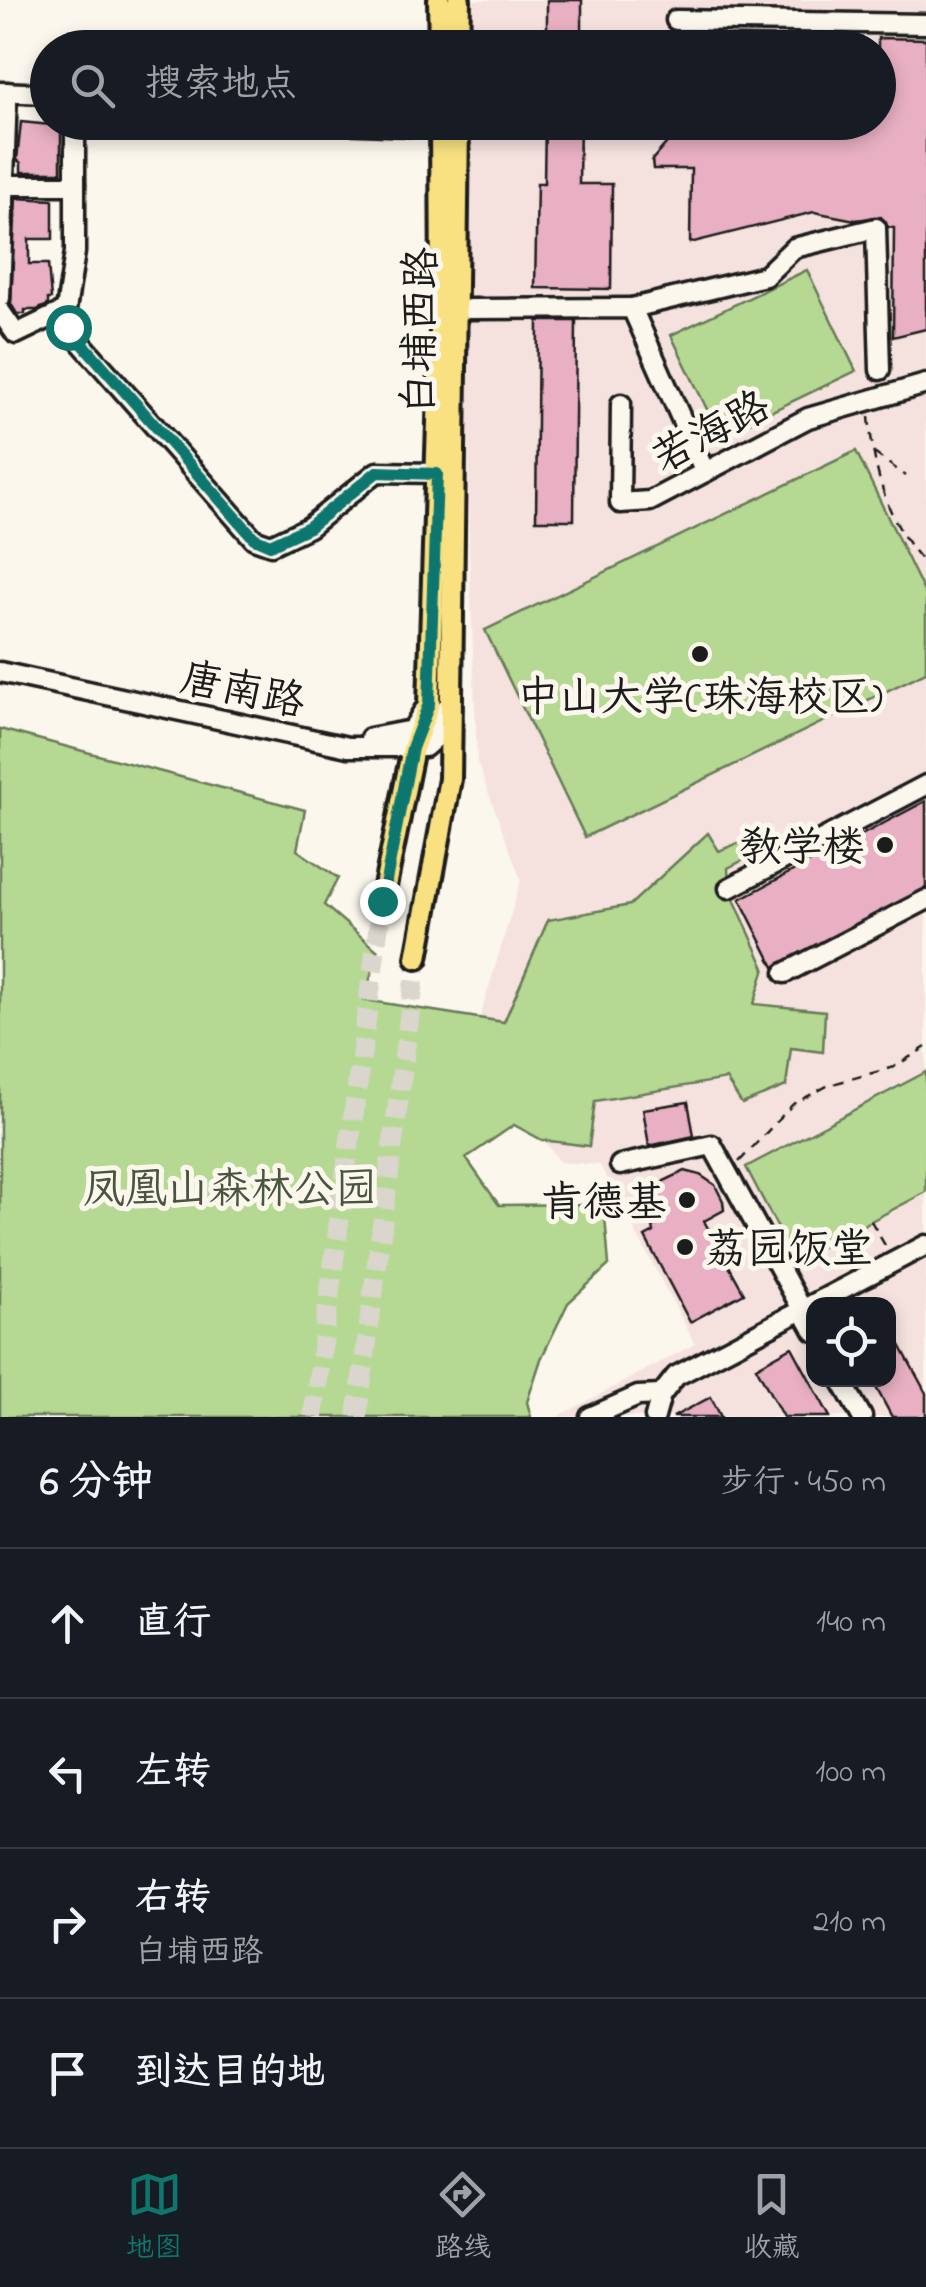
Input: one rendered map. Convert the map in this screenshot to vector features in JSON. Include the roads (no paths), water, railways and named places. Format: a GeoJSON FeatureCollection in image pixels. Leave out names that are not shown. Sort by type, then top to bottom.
{"type":"FeatureCollection","features":[{"type":"Feature","properties":{"kind":"main road"},"geometry":{"type":"LineString","coordinates":[[439,0],[440,30]]}},
{"type":"Feature","properties":{"kind":"main road"},"geometry":{"type":"LineString","coordinates":[[458,30],[459,0]]}},
{"type":"Feature","properties":{"kind":"main road","name":"白埔西路"},"geometry":{"type":"LineString","coordinates":[[417,958],[450,778],[439,705],[437,474],[447,140]]}},
{"type":"Feature","properties":{"kind":"main road","name":"白埔西路"},"geometry":{"type":"LineString","coordinates":[[382,901],[412,748],[439,705],[447,140]]}},
{"type":"Feature","properties":{"kind":"street"},"geometry":{"type":"LineString","coordinates":[[676,20],[926,24]]}},
{"type":"Feature","properties":{"kind":"street"},"geometry":{"type":"LineString","coordinates":[[0,298],[3,92],[30,93]]}},
{"type":"Feature","properties":{"kind":"street"},"geometry":{"type":"LineString","coordinates":[[0,311],[16,334],[66,310],[75,252],[75,140]]}},
{"type":"Feature","properties":{"kind":"street"},"geometry":{"type":"LineString","coordinates":[[4,185],[75,185]]}},
{"type":"Feature","properties":{"kind":"street"},"geometry":{"type":"LineString","coordinates":[[469,309],[632,308],[765,276],[794,248],[876,228],[880,370]]}},
{"type":"Feature","properties":{"kind":"street"},"geometry":{"type":"LineString","coordinates":[[632,308],[705,472]]}},
{"type":"Feature","properties":{"kind":"street"},"geometry":{"type":"LineString","coordinates":[[68,327],[254,538],[270,545],[309,527],[377,472],[437,474]]}},
{"type":"Feature","properties":{"kind":"street","name":"若海路"},"geometry":{"type":"LineString","coordinates":[[622,404],[620,502],[650,501],[808,418],[926,384]]}},
{"type":"Feature","properties":{"kind":"street","name":"唐南路"},"geometry":{"type":"LineString","coordinates":[[0,660],[340,738],[378,738],[412,730],[439,705]]}},
{"type":"Feature","properties":{"kind":"street","name":"唐南路"},"geometry":{"type":"LineString","coordinates":[[0,672],[348,747],[412,748]]}},
{"type":"Feature","properties":{"kind":"street"},"geometry":{"type":"LineString","coordinates":[[729,888],[926,785]]}},
{"type":"Feature","properties":{"kind":"street"},"geometry":{"type":"LineString","coordinates":[[785,973],[926,900]]}},
{"type":"Feature","properties":{"kind":"street"},"geometry":{"type":"LineString","coordinates":[[620,1164],[712,1145],[806,1317]]}},
{"type":"Feature","properties":{"kind":"street"},"geometry":{"type":"LineString","coordinates":[[655,1417],[661,1395],[676,1376],[926,1245]]}},
{"type":"Feature","properties":{"kind":"street"},"geometry":{"type":"LineString","coordinates":[[845,1387],[862,1417]]}},
{"type":"Feature","properties":{"kind":"street"},"geometry":{"type":"LineString","coordinates":[[590,1417],[638,1396],[661,1395]]}},
{"type":"Feature","properties":{"kind":"tunnel"},"geometry":{"type":"LineString","coordinates":[[313,1417],[382,901]]}},
{"type":"Feature","properties":{"kind":"tunnel"},"geometry":{"type":"LineString","coordinates":[[357,1417],[417,958]]}},
{"type":"Feature","properties":{"kind":"place","name":"中山大学(珠海校区)"},"geometry":{"type":"Point","coordinates":[700,654]}},
{"type":"Feature","properties":{"kind":"place","name":"教学楼"},"geometry":{"type":"Point","coordinates":[885,845]}},
{"type":"Feature","properties":{"kind":"place","name":"肯德基"},"geometry":{"type":"Point","coordinates":[687,1200]}},
{"type":"Feature","properties":{"kind":"place","name":"荔园饭堂"},"geometry":{"type":"Point","coordinates":[685,1247]}},
{"type":"Feature","properties":{"kind":"park label","name":"凤凰山森林公园"},"geometry":{"type":"Point","coordinates":[230,1187]}}]}
